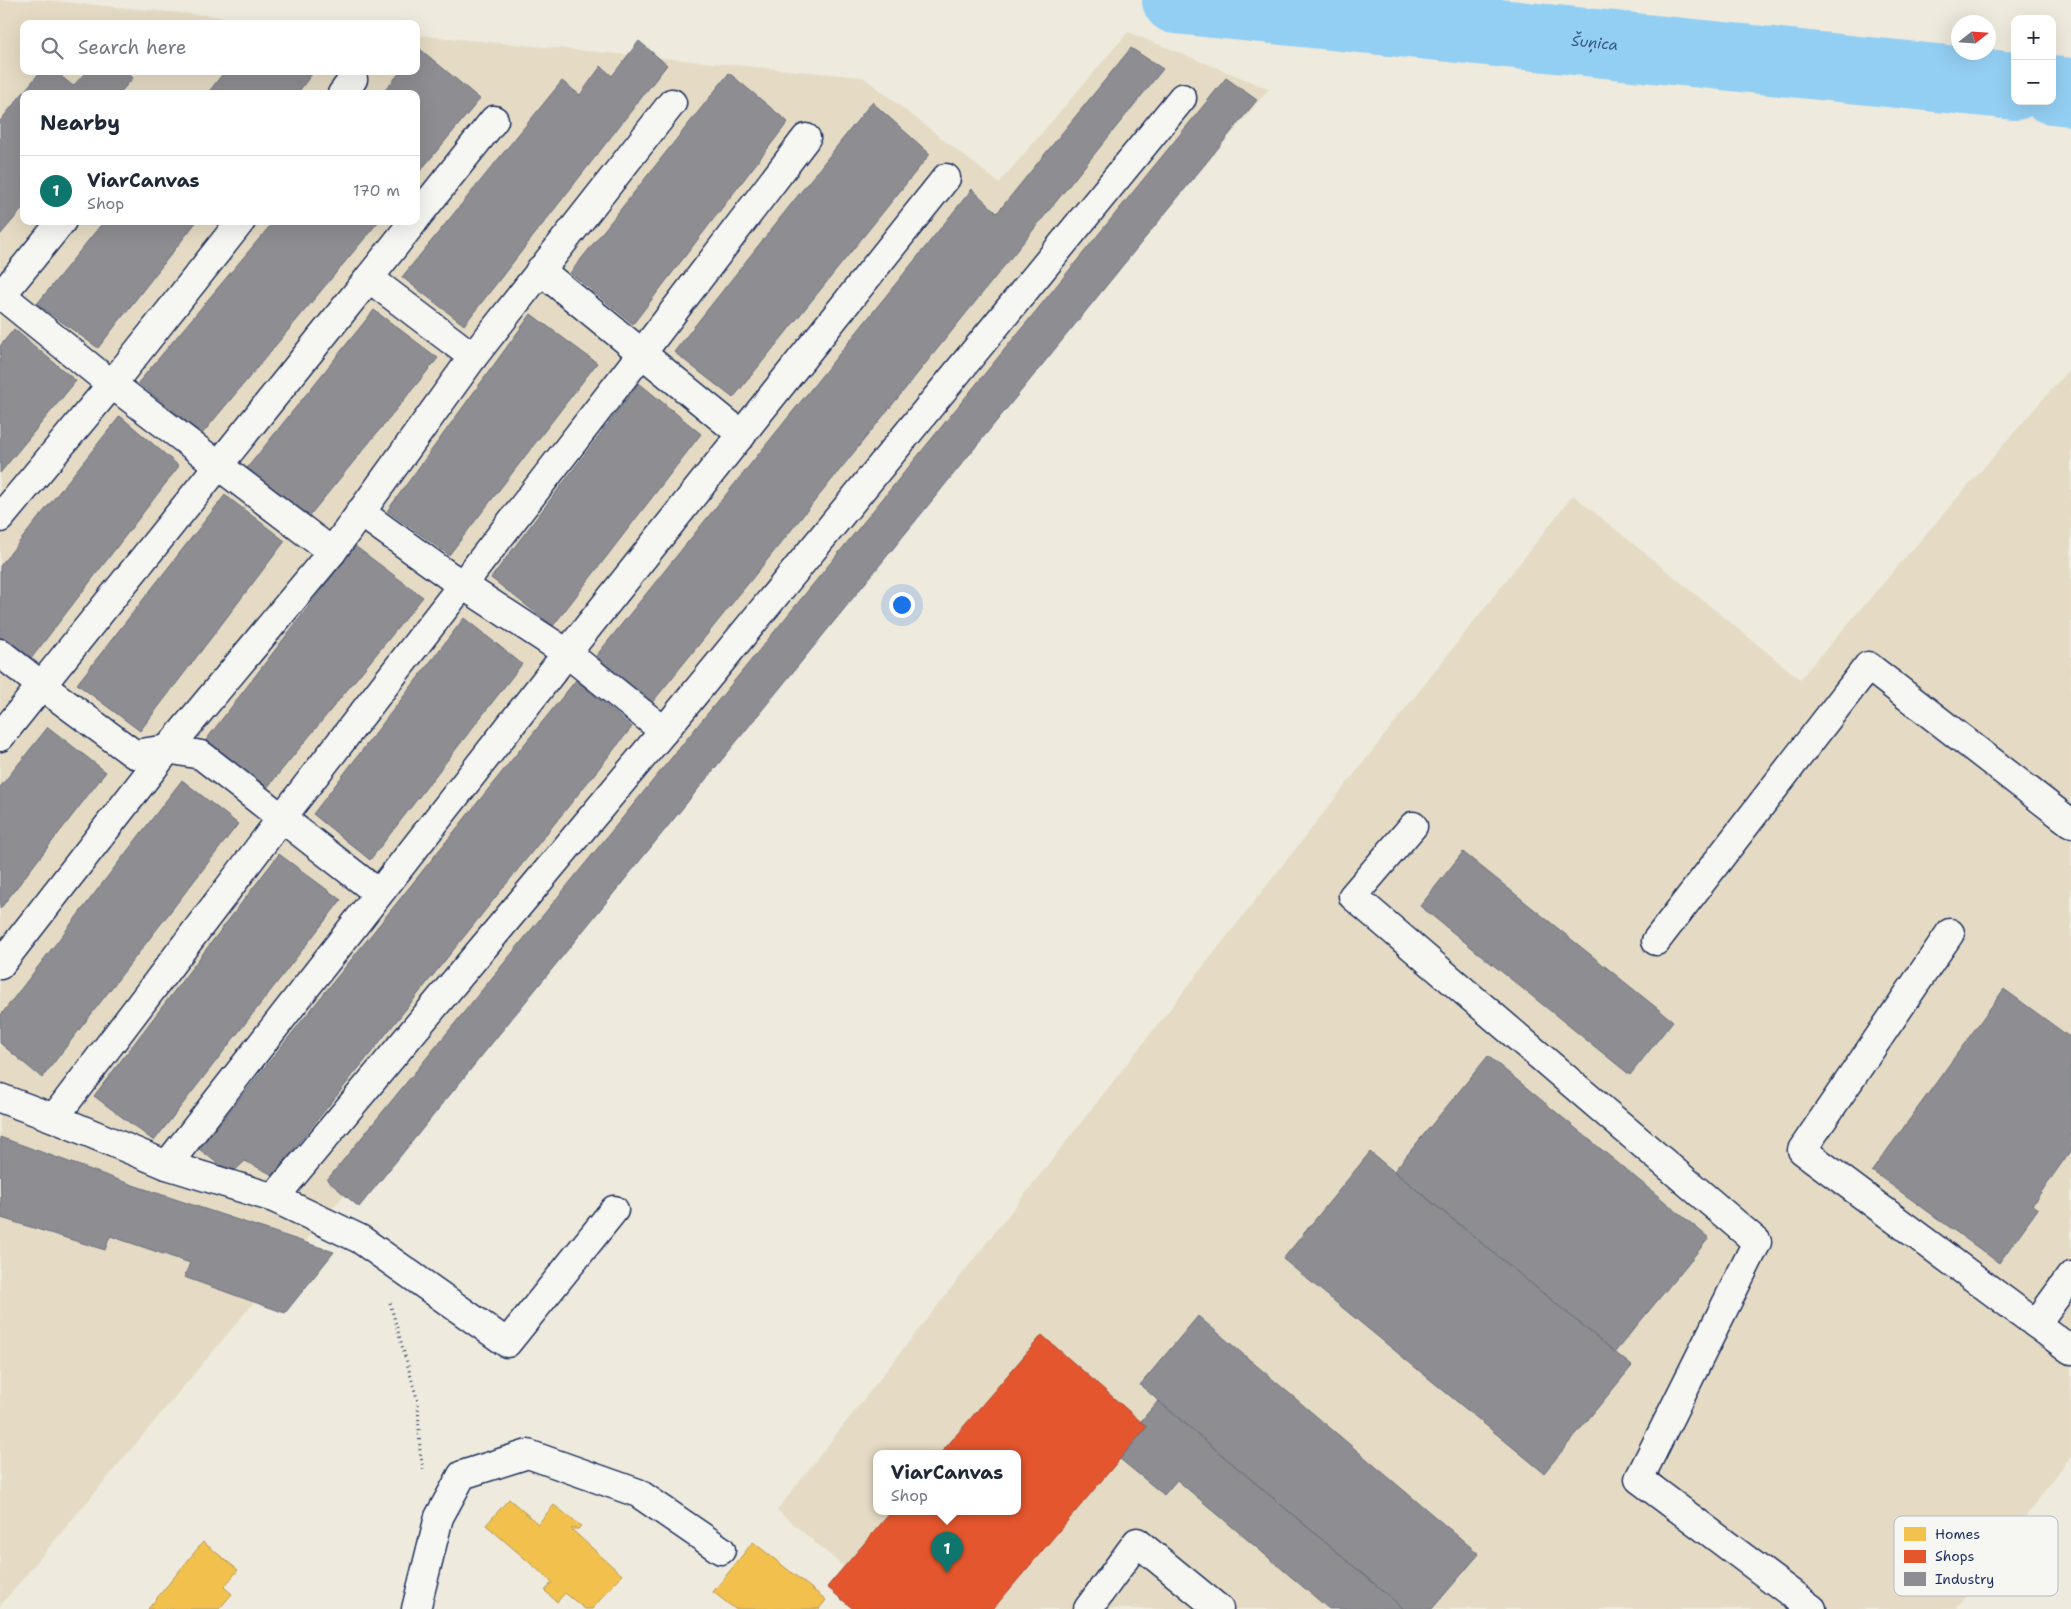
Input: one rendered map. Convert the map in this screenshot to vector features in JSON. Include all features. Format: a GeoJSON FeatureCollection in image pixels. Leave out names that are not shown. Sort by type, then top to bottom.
{"type":"FeatureCollection","features":[{"type":"Feature","properties":{"kind":"street"},"geometry":{"type":"LineString","coordinates":[[274,1198],[664,731],[1182,98]]}},
{"type":"Feature","properties":{"kind":"street"},"geometry":{"type":"LineString","coordinates":[[0,965],[168,749],[332,552],[473,357],[672,103]]}},
{"type":"Feature","properties":{"kind":"street"},"geometry":{"type":"LineString","coordinates":[[420,213],[494,120]]}},
{"type":"Feature","properties":{"kind":"street"},"geometry":{"type":"LineString","coordinates":[[54,1118],[281,819],[806,138]]}},
{"type":"Feature","properties":{"kind":"street"},"geometry":{"type":"LineString","coordinates":[[167,1165],[567,653],[946,178]]}},
{"type":"Feature","properties":{"kind":"street"},"geometry":{"type":"LineString","coordinates":[[59,225],[1,295],[112,384],[332,552]]}},
{"type":"Feature","properties":{"kind":"street"},"geometry":{"type":"LineString","coordinates":[[0,518],[112,384],[238,225]]}},
{"type":"Feature","properties":{"kind":"street"},"geometry":{"type":"LineString","coordinates":[[0,737],[411,225]]}},
{"type":"Feature","properties":{"kind":"street"},"geometry":{"type":"LineString","coordinates":[[540,270],[742,435]]}},
{"type":"Feature","properties":{"kind":"street"},"geometry":{"type":"LineString","coordinates":[[368,278],[473,357]]}},
{"type":"Feature","properties":{"kind":"street"},"geometry":{"type":"LineString","coordinates":[[360,512],[462,584],[567,653],[664,731]]}},
{"type":"Feature","properties":{"kind":"street"},"geometry":{"type":"LineString","coordinates":[[0,653],[134,754],[168,749],[201,755],[378,893]]}},
{"type":"Feature","properties":{"kind":"street"},"geometry":{"type":"LineString","coordinates":[[1656,941],[1868,666],[2071,823]]}},
{"type":"Feature","properties":{"kind":"street"},"geometry":{"type":"LineString","coordinates":[[1413,826],[1353,896],[1757,1242],[1638,1479],[1812,1609]]}},
{"type":"Feature","properties":{"kind":"street"},"geometry":{"type":"LineString","coordinates":[[1950,934],[1802,1150],[2071,1350]]}},
{"type":"Feature","properties":{"kind":"street"},"geometry":{"type":"LineString","coordinates":[[0,1098],[54,1118],[167,1165],[274,1198],[360,1239],[507,1342],[614,1210]]}},
{"type":"Feature","properties":{"kind":"street"},"geometry":{"type":"LineString","coordinates":[[2036,1324],[2071,1276]]}},
{"type":"Feature","properties":{"kind":"street"},"geometry":{"type":"LineString","coordinates":[[416,1609],[439,1517],[462,1475],[528,1454],[638,1493],[721,1550]]}},
{"type":"Feature","properties":{"kind":"street"},"geometry":{"type":"LineString","coordinates":[[1088,1609],[1137,1542],[1219,1609]]}},
{"type":"Feature","properties":{"kind":"path"},"geometry":{"type":"LineString","coordinates":[[390,1302],[418,1402],[420,1452],[426,1480]]}},
{"type":"Feature","properties":{"kind":"shaded area"},"geometry":{"type":"Polygon","coordinates":[[[0,0],[43,0],[255,20],[20,20],[20,75],[420,75],[420,35],[863,77],[999,183],[1128,32],[1269,89],[0,1606],[0,0]]]}},
{"type":"Feature","properties":{"kind":"shaded area"},"geometry":{"type":"Polygon","coordinates":[[[2071,367],[2071,1456],[2026,1516],[1894,1516],[1894,1596],[1966,1596],[1956,1609],[853,1609],[827,1587],[843,1566],[777,1510],[1573,495],[1800,679],[2071,367]]]}},
{"type":"Feature","properties":{"kind":"building: Homes"},"geometry":{"type":"Polygon","coordinates":[[[509,1499],[538,1524],[554,1505],[581,1526],[578,1529],[571,1529],[622,1575],[592,1609],[585,1609],[565,1593],[557,1602],[545,1591],[552,1582],[486,1525],[509,1499]]]}},
{"type":"Feature","properties":{"kind":"building: Homes"},"geometry":{"type":"Polygon","coordinates":[[[203,1542],[238,1570],[224,1587],[232,1594],[219,1609],[148,1609],[203,1542]]]}},
{"type":"Feature","properties":{"kind":"building: Homes"},"geometry":{"type":"Polygon","coordinates":[[[753,1542],[826,1600],[819,1609],[735,1609],[713,1592],[753,1542]]]}},
{"type":"Feature","properties":{"kind":"building: Shops"},"geometry":{"type":"Polygon","coordinates":[[[1042,1335],[1147,1427],[993,1609],[853,1609],[827,1587],[888,1515],[1021,1515],[1021,1450],[943,1450],[1042,1335]]]}},
{"type":"Feature","properties":{"kind":"building: Industry"},"geometry":{"type":"Polygon","coordinates":[[[639,41],[667,65],[464,325],[402,277],[562,81],[580,95],[601,66],[612,76],[639,41]]]}},
{"type":"Feature","properties":{"kind":"building: Industry"},"geometry":{"type":"Polygon","coordinates":[[[1131,48],[1163,69],[651,704],[592,661],[972,189],[997,213],[1131,48]]]}},
{"type":"Feature","properties":{"kind":"building: Industry"},"geometry":{"type":"Polygon","coordinates":[[[420,49],[480,99],[420,171],[420,90],[385,90],[398,75],[420,75],[420,49]]]}},
{"type":"Feature","properties":{"kind":"building: Industry"},"geometry":{"type":"Polygon","coordinates":[[[729,73],[788,122],[633,324],[570,273],[729,73]]]}},
{"type":"Feature","properties":{"kind":"building: Industry"},"geometry":{"type":"Polygon","coordinates":[[[38,75],[60,75],[73,86],[83,75],[130,75],[133,78],[122,90],[25,90],[38,75]]]}},
{"type":"Feature","properties":{"kind":"building: Industry"},"geometry":{"type":"Polygon","coordinates":[[[222,75],[311,75],[300,90],[210,90],[222,75]]]}},
{"type":"Feature","properties":{"kind":"building: Industry"},"geometry":{"type":"Polygon","coordinates":[[[1226,78],[1257,100],[359,1207],[327,1180],[1226,78]]]}},
{"type":"Feature","properties":{"kind":"building: Industry"},"geometry":{"type":"Polygon","coordinates":[[[20,97],[20,212],[0,235],[0,121],[20,97]]]}},
{"type":"Feature","properties":{"kind":"building: Industry"},"geometry":{"type":"Polygon","coordinates":[[[872,102],[930,154],[733,398],[674,352],[872,102]]]}},
{"type":"Feature","properties":{"kind":"building: Industry"},"geometry":{"type":"Polygon","coordinates":[[[101,225],[194,225],[98,348],[37,304],[101,225]]]}},
{"type":"Feature","properties":{"kind":"building: Industry"},"geometry":{"type":"Polygon","coordinates":[[[271,225],[376,225],[202,434],[138,383],[271,225]]]}},
{"type":"Feature","properties":{"kind":"building: Industry"},"geometry":{"type":"Polygon","coordinates":[[[374,310],[438,358],[306,520],[243,473],[374,310]]]}},
{"type":"Feature","properties":{"kind":"building: Industry"},"geometry":{"type":"Polygon","coordinates":[[[531,314],[597,363],[449,555],[387,511],[531,314]]]}},
{"type":"Feature","properties":{"kind":"building: Industry"},"geometry":{"type":"Polygon","coordinates":[[[14,329],[76,381],[0,473],[0,346],[14,329]]]}},
{"type":"Feature","properties":{"kind":"building: Industry"},"geometry":{"type":"Polygon","coordinates":[[[639,383],[701,434],[553,626],[491,578],[639,383]]]}},
{"type":"Feature","properties":{"kind":"building: Industry"},"geometry":{"type":"Polygon","coordinates":[[[120,416],[179,466],[30,660],[0,638],[0,566],[120,416]]]}},
{"type":"Feature","properties":{"kind":"building: Industry"},"geometry":{"type":"Polygon","coordinates":[[[225,495],[285,541],[140,731],[77,684],[225,495]]]}},
{"type":"Feature","properties":{"kind":"building: Industry"},"geometry":{"type":"Polygon","coordinates":[[[355,546],[423,597],[267,788],[206,740],[355,546]]]}},
{"type":"Feature","properties":{"kind":"building: Industry"},"geometry":{"type":"Polygon","coordinates":[[[464,618],[522,664],[370,860],[313,814],[464,618]]]}},
{"type":"Feature","properties":{"kind":"building: Industry"},"geometry":{"type":"Polygon","coordinates":[[[576,680],[632,727],[273,1175],[245,1161],[231,1174],[199,1149],[576,680]]]}},
{"type":"Feature","properties":{"kind":"building: Industry"},"geometry":{"type":"Polygon","coordinates":[[[48,727],[106,772],[0,909],[0,787],[48,727]]]}},
{"type":"Feature","properties":{"kind":"building: Industry"},"geometry":{"type":"Polygon","coordinates":[[[182,780],[238,824],[42,1078],[0,1043],[0,1016],[182,780]]]}},
{"type":"Feature","properties":{"kind":"building: Industry"},"geometry":{"type":"Polygon","coordinates":[[[1463,852],[1673,1021],[1630,1075],[1420,906],[1463,852]]]}},
{"type":"Feature","properties":{"kind":"building: Industry"},"geometry":{"type":"Polygon","coordinates":[[[279,854],[341,900],[154,1141],[94,1096],[279,854]]]}},
{"type":"Feature","properties":{"kind":"building: Industry"},"geometry":{"type":"Polygon","coordinates":[[[2004,989],[2071,1038],[2071,1150],[2032,1205],[2038,1209],[1999,1263],[1872,1171],[2004,989]]]}},
{"type":"Feature","properties":{"kind":"building: Industry"},"geometry":{"type":"Polygon","coordinates":[[[1488,1056],[1709,1238],[1615,1352],[1394,1171],[1488,1056]]]}},
{"type":"Feature","properties":{"kind":"building: Industry"},"geometry":{"type":"Polygon","coordinates":[[[0,1137],[130,1184],[334,1252],[285,1313],[184,1277],[190,1263],[110,1236],[105,1250],[1,1218],[0,1137]]]}},
{"type":"Feature","properties":{"kind":"building: Industry"},"geometry":{"type":"Polygon","coordinates":[[[1370,1152],[1632,1366],[1544,1473],[1283,1259],[1370,1152]]]}},
{"type":"Feature","properties":{"kind":"building: Industry"},"geometry":{"type":"Polygon","coordinates":[[[1198,1316],[1479,1554],[1432,1609],[1404,1609],[1140,1385],[1198,1316]]]}},
{"type":"Feature","properties":{"kind":"building: Industry"},"geometry":{"type":"Polygon","coordinates":[[[1158,1401],[1404,1609],[1329,1609],[1177,1480],[1164,1495],[1120,1459],[1147,1427],[1141,1421],[1158,1401]]]}},
{"type":"Feature","properties":{"kind":"waterway","name":"Šuņica"},"geometry":{"type":"LineString","coordinates":[[1176,0],[2011,86]]}},
{"type":"Feature","properties":{"kind":"waterway","name":"Šuņica"},"geometry":{"type":"LineString","coordinates":[[2056,90],[2071,92]]}},
{"type":"Feature","properties":{"kind":"place","name":"ViarCanvas"},"geometry":{"type":"Point","coordinates":[947,1573]}}]}
